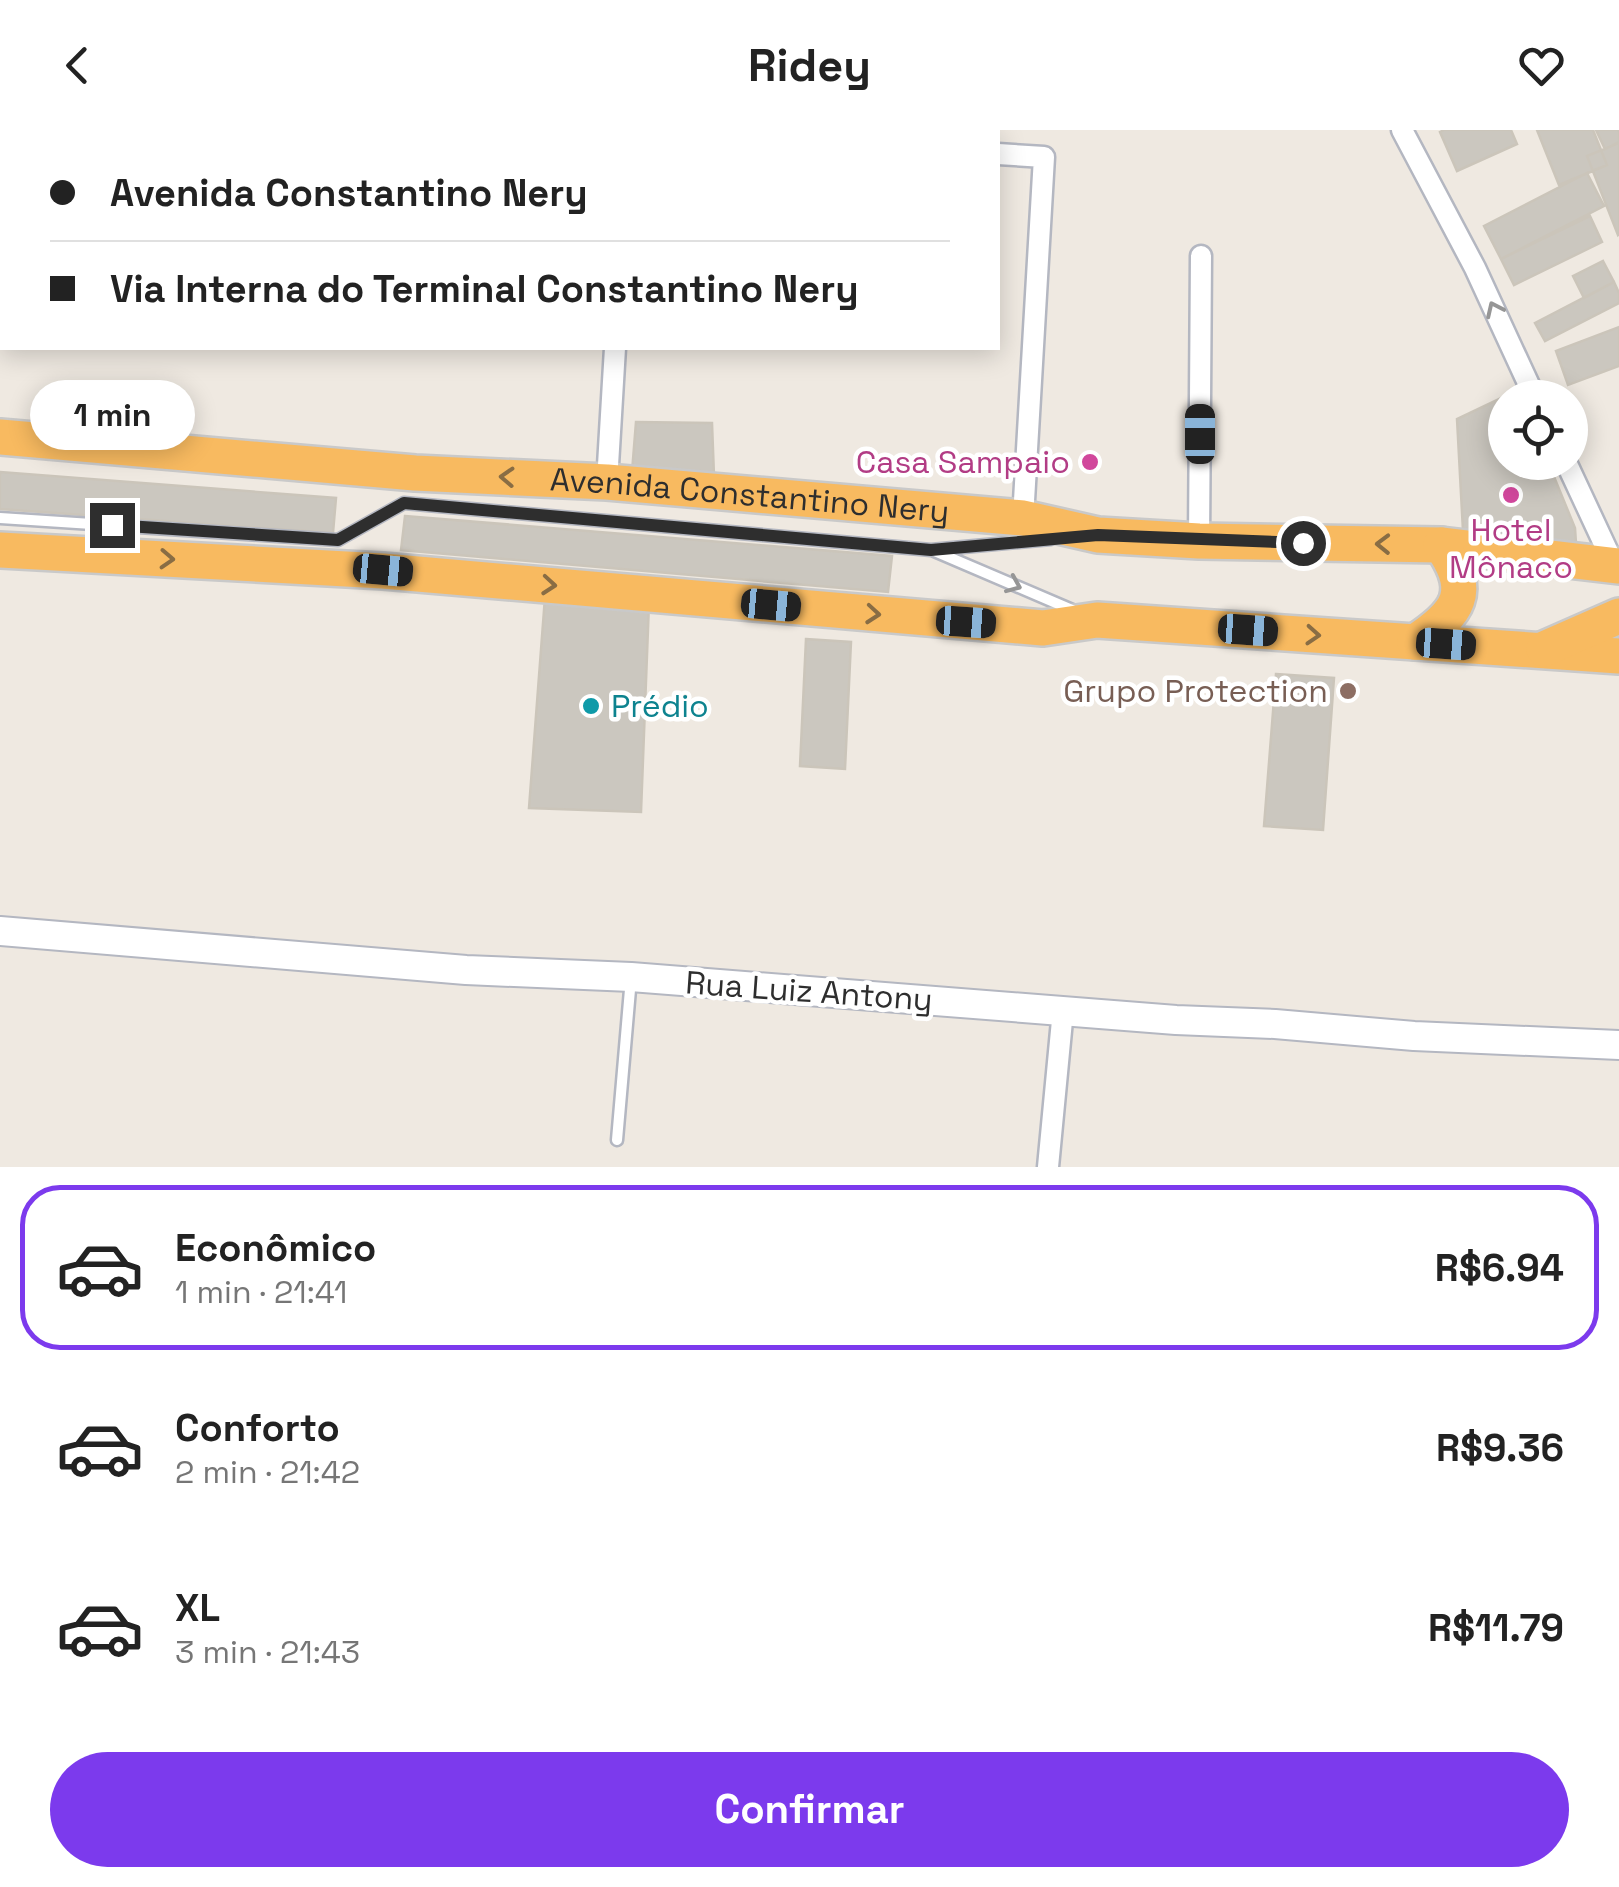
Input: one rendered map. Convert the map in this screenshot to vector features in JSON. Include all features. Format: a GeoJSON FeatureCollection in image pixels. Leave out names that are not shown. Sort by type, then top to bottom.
{"type":"FeatureCollection","features":[{"type":"Feature","properties":{"kind":"highway","name":"Avenida Constantino Nery"},"geometry":{"type":"LineString","coordinates":[[0,437],[416,473],[608,482],[1023,518],[1098,535],[1199,541],[1442,545],[1616,565]]}},
{"type":"Feature","properties":{"kind":"highway"},"geometry":{"type":"LineString","coordinates":[[1415,642],[1443,623],[1459,596],[1458,571],[1442,545]]}},
{"type":"Feature","properties":{"kind":"highway"},"geometry":{"type":"LineString","coordinates":[[0,550],[383,570],[1043,628],[1098,620],[1619,656]]}},
{"type":"Feature","properties":{"kind":"highway"},"geometry":{"type":"LineString","coordinates":[[1538,652],[1619,616]]}},
{"type":"Feature","properties":{"kind":"street"},"geometry":{"type":"LineString","coordinates":[[1402,130],[1475,268],[1528,380]]}},
{"type":"Feature","properties":{"kind":"street"},"geometry":{"type":"LineString","coordinates":[[1000,154],[1044,157],[1023,518]]}},
{"type":"Feature","properties":{"kind":"street"},"geometry":{"type":"LineString","coordinates":[[1199,541],[1201,256]]}},
{"type":"Feature","properties":{"kind":"street"},"geometry":{"type":"LineString","coordinates":[[608,482],[616,350]]}},
{"type":"Feature","properties":{"kind":"street"},"geometry":{"type":"LineString","coordinates":[[1575,480],[1616,565]]}},
{"type":"Feature","properties":{"kind":"street","name":"Rua Luiz Antony"},"geometry":{"type":"LineString","coordinates":[[0,931],[466,970],[631,976],[1414,1036],[1619,1045]]}},
{"type":"Feature","properties":{"kind":"street"},"geometry":{"type":"LineString","coordinates":[[1048,1167],[1062,1010]]}},
{"type":"Feature","properties":{"kind":"lane"},"geometry":{"type":"LineString","coordinates":[[0,518],[338,540],[404,503],[931,550],[1098,535]]}},
{"type":"Feature","properties":{"kind":"lane"},"geometry":{"type":"LineString","coordinates":[[931,550],[1098,620]]}},
{"type":"Feature","properties":{"kind":"lane"},"geometry":{"type":"LineString","coordinates":[[617,1140],[631,976]]}},
{"type":"Feature","properties":{"kind":"building"},"geometry":{"type":"Polygon","coordinates":[[[1511,130],[1517,144],[1457,171],[1440,132],[1511,130]]]}},
{"type":"Feature","properties":{"kind":"building"},"geometry":{"type":"Polygon","coordinates":[[[1537,130],[1593,130],[1607,165],[1559,185],[1537,130]]]}},
{"type":"Feature","properties":{"kind":"building"},"geometry":{"type":"Polygon","coordinates":[[[1596,130],[1619,130],[1619,142],[1605,149],[1596,130]]]}},
{"type":"Feature","properties":{"kind":"building"},"geometry":{"type":"Polygon","coordinates":[[[1619,143],[1619,234],[1618,235],[1587,156],[1619,143]]]}},
{"type":"Feature","properties":{"kind":"building"},"geometry":{"type":"Polygon","coordinates":[[[1587,173],[1604,206],[1501,259],[1484,226],[1587,173]]]}},
{"type":"Feature","properties":{"kind":"building"},"geometry":{"type":"Polygon","coordinates":[[[1590,216],[1602,242],[1514,285],[1501,259],[1590,216]]]}},
{"type":"Feature","properties":{"kind":"building"},"geometry":{"type":"Polygon","coordinates":[[[1603,261],[1614,282],[1584,298],[1573,276],[1603,261]]]}},
{"type":"Feature","properties":{"kind":"building"},"geometry":{"type":"Polygon","coordinates":[[[1614,282],[1619,303],[1545,341],[1535,323],[1614,282]]]}},
{"type":"Feature","properties":{"kind":"building"},"geometry":{"type":"Polygon","coordinates":[[[1619,327],[1619,366],[1581,380],[1566,380],[1556,351],[1619,327]]]}},
{"type":"Feature","properties":{"kind":"building","name":"Hotel Mônaco"},"geometry":{"type":"Polygon","coordinates":[[[1488,404],[1488,480],[1555,480],[1575,528],[1576,543],[1570,548],[1463,531],[1457,419],[1488,404]]]}},
{"type":"Feature","properties":{"kind":"building"},"geometry":{"type":"Polygon","coordinates":[[[636,422],[712,423],[714,476],[632,472],[636,422]]]}},
{"type":"Feature","properties":{"kind":"building"},"geometry":{"type":"Polygon","coordinates":[[[0,472],[336,498],[333,533],[0,509],[0,472]]]}},
{"type":"Feature","properties":{"kind":"building"},"geometry":{"type":"Polygon","coordinates":[[[405,516],[892,556],[888,592],[401,550],[405,516]]]}},
{"type":"Feature","properties":{"kind":"building","name":"Prédio"},"geometry":{"type":"Polygon","coordinates":[[[545,597],[649,603],[641,812],[529,808],[545,597]]]}},
{"type":"Feature","properties":{"kind":"building"},"geometry":{"type":"Polygon","coordinates":[[[806,639],[851,642],[845,769],[800,766],[806,639]]]}},
{"type":"Feature","properties":{"kind":"building"},"geometry":{"type":"Polygon","coordinates":[[[1276,674],[1334,678],[1323,830],[1264,826],[1276,674]]]}},
{"type":"Feature","properties":{"kind":"place","name":"Casa Sampaio"},"geometry":{"type":"Point","coordinates":[1090,462]}},
{"type":"Feature","properties":{"kind":"place","name":"Hotel Mônaco"},"geometry":{"type":"Point","coordinates":[1511,495]}},
{"type":"Feature","properties":{"kind":"place","name":"Grupo Protection"},"geometry":{"type":"Point","coordinates":[1348,691]}},
{"type":"Feature","properties":{"kind":"place","name":"Prédio"},"geometry":{"type":"Point","coordinates":[591,706]}},
{"type":"Feature","properties":{"kind":"route"},"geometry":{"type":"LineString","coordinates":[[112,525],[338,540],[404,503],[931,550],[1098,535],[1303,543]]}}]}
